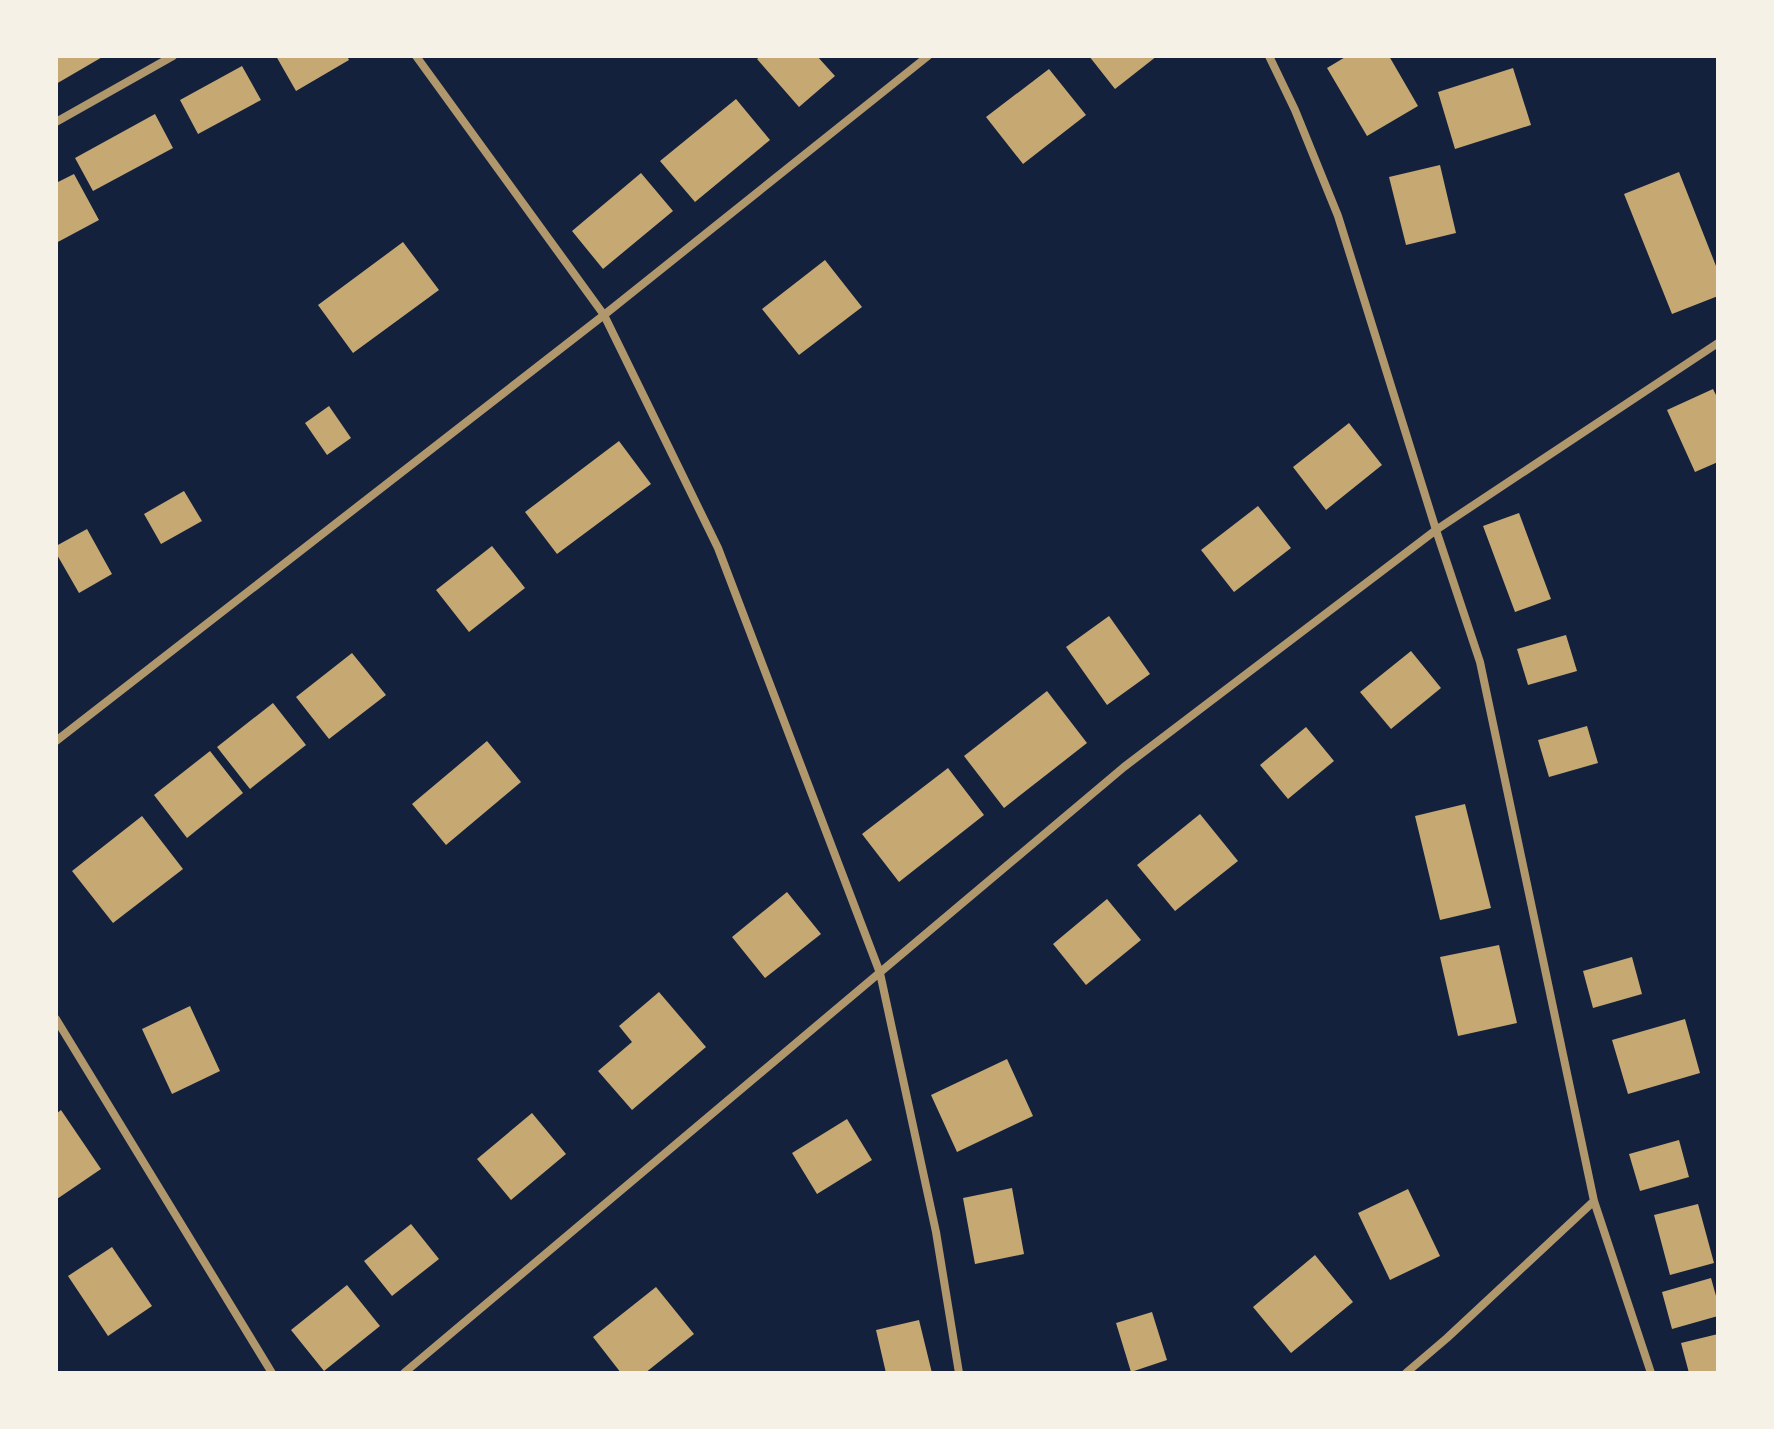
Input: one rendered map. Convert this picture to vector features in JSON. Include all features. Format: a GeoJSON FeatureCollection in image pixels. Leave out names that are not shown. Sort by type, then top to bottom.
{"type":"FeatureCollection","features":[{"type":"Feature","properties":{"kind":"street"},"geometry":{"type":"LineString","coordinates":[[56,122],[173,56]]}},
{"type":"Feature","properties":{"kind":"street"},"geometry":{"type":"LineString","coordinates":[[416,56],[604,315],[718,548],[880,973],[936,1232],[959,1373]]}},
{"type":"Feature","properties":{"kind":"street"},"geometry":{"type":"LineString","coordinates":[[56,741],[604,315],[928,56]]}},
{"type":"Feature","properties":{"kind":"street"},"geometry":{"type":"LineString","coordinates":[[1269,56],[1295,110],[1338,216],[1480,662],[1594,1201],[1651,1373]]}},
{"type":"Feature","properties":{"kind":"street"},"geometry":{"type":"LineString","coordinates":[[404,1373],[1124,767],[1436,530],[1718,343]]}},
{"type":"Feature","properties":{"kind":"street"},"geometry":{"type":"LineString","coordinates":[[56,1019],[272,1373]]}},
{"type":"Feature","properties":{"kind":"street"},"geometry":{"type":"LineString","coordinates":[[1406,1373],[1594,1201]]}},
{"type":"Feature","properties":{"kind":"building"},"geometry":{"type":"Polygon","coordinates":[[[56,56],[104,56],[56,84],[56,56]]]}},
{"type":"Feature","properties":{"kind":"building"},"geometry":{"type":"Polygon","coordinates":[[[276,56],[347,56],[349,60],[296,91],[276,56]]]}},
{"type":"Feature","properties":{"kind":"building"},"geometry":{"type":"Polygon","coordinates":[[[761,56],[817,56],[835,76],[799,107],[757,59],[761,56]]]}},
{"type":"Feature","properties":{"kind":"building"},"geometry":{"type":"Polygon","coordinates":[[[1089,56],[1157,56],[1115,89],[1089,56]]]}},
{"type":"Feature","properties":{"kind":"building"},"geometry":{"type":"Polygon","coordinates":[[[1347,56],[1389,56],[1418,106],[1367,136],[1327,68],[1347,56]]]}},
{"type":"Feature","properties":{"kind":"building"},"geometry":{"type":"Polygon","coordinates":[[[242,66],[261,100],[198,134],[180,100],[242,66]]]}},
{"type":"Feature","properties":{"kind":"building"},"geometry":{"type":"Polygon","coordinates":[[[1513,68],[1531,125],[1455,149],[1438,92],[1513,68]]]}},
{"type":"Feature","properties":{"kind":"building"},"geometry":{"type":"Polygon","coordinates":[[[1049,69],[1086,115],[1023,164],[986,117],[1049,69]]]}},
{"type":"Feature","properties":{"kind":"building"},"geometry":{"type":"Polygon","coordinates":[[[736,99],[770,140],[695,202],[660,161],[736,99]]]}},
{"type":"Feature","properties":{"kind":"building"},"geometry":{"type":"Polygon","coordinates":[[[155,114],[173,148],[93,191],[75,158],[155,114]]]}},
{"type":"Feature","properties":{"kind":"building"},"geometry":{"type":"Polygon","coordinates":[[[1440,165],[1456,233],[1406,245],[1389,177],[1440,165]]]}},
{"type":"Feature","properties":{"kind":"building"},"geometry":{"type":"Polygon","coordinates":[[[1679,172],[1718,271],[1718,296],[1672,314],[1624,194],[1679,172]]]}},
{"type":"Feature","properties":{"kind":"building"},"geometry":{"type":"Polygon","coordinates":[[[641,173],[673,211],[603,269],[572,231],[641,173]]]}},
{"type":"Feature","properties":{"kind":"building"},"geometry":{"type":"Polygon","coordinates":[[[74,174],[99,220],[56,243],[56,183],[74,174]]]}},
{"type":"Feature","properties":{"kind":"building"},"geometry":{"type":"Polygon","coordinates":[[[403,242],[439,290],[353,353],[318,305],[403,242]]]}},
{"type":"Feature","properties":{"kind":"building"},"geometry":{"type":"Polygon","coordinates":[[[825,260],[862,307],[799,355],[762,309],[825,260]]]}},
{"type":"Feature","properties":{"kind":"building"},"geometry":{"type":"Polygon","coordinates":[[[1713,389],[1718,399],[1718,462],[1695,472],[1667,410],[1713,389]]]}},
{"type":"Feature","properties":{"kind":"building"},"geometry":{"type":"Polygon","coordinates":[[[329,406],[351,438],[327,455],[305,423],[329,406]]]}},
{"type":"Feature","properties":{"kind":"building"},"geometry":{"type":"Polygon","coordinates":[[[1349,423],[1382,465],[1326,510],[1293,467],[1349,423]]]}},
{"type":"Feature","properties":{"kind":"building"},"geometry":{"type":"Polygon","coordinates":[[[619,441],[651,484],[557,554],[525,512],[619,441]]]}},
{"type":"Feature","properties":{"kind":"building"},"geometry":{"type":"Polygon","coordinates":[[[184,491],[202,521],[161,544],[144,514],[184,491]]]}},
{"type":"Feature","properties":{"kind":"building"},"geometry":{"type":"Polygon","coordinates":[[[1258,506],[1291,548],[1234,592],[1201,550],[1258,506]]]}},
{"type":"Feature","properties":{"kind":"building"},"geometry":{"type":"Polygon","coordinates":[[[1519,513],[1551,599],[1515,612],[1483,526],[1519,513]]]}},
{"type":"Feature","properties":{"kind":"building"},"geometry":{"type":"Polygon","coordinates":[[[87,529],[112,574],[79,593],[56,553],[56,546],[87,529]]]}},
{"type":"Feature","properties":{"kind":"building"},"geometry":{"type":"Polygon","coordinates":[[[492,546],[525,588],[469,632],[436,590],[492,546]]]}},
{"type":"Feature","properties":{"kind":"building"},"geometry":{"type":"Polygon","coordinates":[[[1109,616],[1150,674],[1107,705],[1066,647],[1109,616]]]}},
{"type":"Feature","properties":{"kind":"building"},"geometry":{"type":"Polygon","coordinates":[[[1566,635],[1577,671],[1528,685],[1517,649],[1566,635]]]}},
{"type":"Feature","properties":{"kind":"building"},"geometry":{"type":"Polygon","coordinates":[[[1411,651],[1441,688],[1391,729],[1360,692],[1411,651]]]}},
{"type":"Feature","properties":{"kind":"building"},"geometry":{"type":"Polygon","coordinates":[[[352,653],[386,695],[329,739],[296,697],[352,653]]]}},
{"type":"Feature","properties":{"kind":"building"},"geometry":{"type":"Polygon","coordinates":[[[1047,691],[1087,743],[1004,808],[964,756],[1047,691]]]}},
{"type":"Feature","properties":{"kind":"building"},"geometry":{"type":"Polygon","coordinates":[[[273,703],[306,745],[250,789],[217,747],[273,703]]]}},
{"type":"Feature","properties":{"kind":"building"},"geometry":{"type":"Polygon","coordinates":[[[1587,726],[1598,763],[1549,777],[1538,740],[1587,726]]]}},
{"type":"Feature","properties":{"kind":"building"},"geometry":{"type":"Polygon","coordinates":[[[1306,727],[1334,761],[1288,799],[1260,765],[1306,727]]]}},
{"type":"Feature","properties":{"kind":"building"},"geometry":{"type":"Polygon","coordinates":[[[487,741],[521,782],[446,845],[412,804],[487,741]]]}},
{"type":"Feature","properties":{"kind":"building"},"geometry":{"type":"Polygon","coordinates":[[[210,751],[243,793],[187,838],[154,795],[210,751]]]}},
{"type":"Feature","properties":{"kind":"building"},"geometry":{"type":"Polygon","coordinates":[[[948,768],[984,815],[899,882],[862,834],[948,768]]]}},
{"type":"Feature","properties":{"kind":"building"},"geometry":{"type":"Polygon","coordinates":[[[1465,804],[1491,908],[1440,920],[1415,816],[1465,804]]]}},
{"type":"Feature","properties":{"kind":"building"},"geometry":{"type":"Polygon","coordinates":[[[1200,814],[1238,861],[1175,911],[1137,865],[1200,814]]]}},
{"type":"Feature","properties":{"kind":"building"},"geometry":{"type":"Polygon","coordinates":[[[142,816],[183,869],[113,923],[72,871],[142,816]]]}},
{"type":"Feature","properties":{"kind":"building"},"geometry":{"type":"Polygon","coordinates":[[[787,892],[821,934],[765,978],[732,937],[787,892]]]}},
{"type":"Feature","properties":{"kind":"building"},"geometry":{"type":"Polygon","coordinates":[[[1107,899],[1141,940],[1086,985],[1053,944],[1107,899]]]}},
{"type":"Feature","properties":{"kind":"building"},"geometry":{"type":"Polygon","coordinates":[[[1499,945],[1517,1023],[1458,1036],[1440,957],[1499,945]]]}},
{"type":"Feature","properties":{"kind":"building"},"geometry":{"type":"Polygon","coordinates":[[[1632,957],[1642,994],[1593,1008],[1583,971],[1632,957]]]}},
{"type":"Feature","properties":{"kind":"building"},"geometry":{"type":"Polygon","coordinates":[[[659,992],[706,1047],[632,1110],[598,1071],[632,1042],[619,1026],[659,992]]]}},
{"type":"Feature","properties":{"kind":"building"},"geometry":{"type":"Polygon","coordinates":[[[190,1006],[220,1071],[172,1094],[142,1029],[190,1006]]]}},
{"type":"Feature","properties":{"kind":"building"},"geometry":{"type":"Polygon","coordinates":[[[1685,1019],[1700,1073],[1628,1094],[1612,1040],[1685,1019]]]}},
{"type":"Feature","properties":{"kind":"building"},"geometry":{"type":"Polygon","coordinates":[[[1007,1059],[1033,1116],[957,1152],[931,1095],[1007,1059]]]}},
{"type":"Feature","properties":{"kind":"building"},"geometry":{"type":"Polygon","coordinates":[[[61,1110],[101,1169],[57,1199],[56,1114],[61,1110]]]}},
{"type":"Feature","properties":{"kind":"building"},"geometry":{"type":"Polygon","coordinates":[[[532,1113],[566,1154],[511,1200],[477,1159],[532,1113]]]}},
{"type":"Feature","properties":{"kind":"building"},"geometry":{"type":"Polygon","coordinates":[[[847,1119],[872,1160],[817,1194],[792,1153],[847,1119]]]}},
{"type":"Feature","properties":{"kind":"building"},"geometry":{"type":"Polygon","coordinates":[[[1679,1140],[1689,1177],[1640,1191],[1629,1154],[1679,1140]]]}},
{"type":"Feature","properties":{"kind":"building"},"geometry":{"type":"Polygon","coordinates":[[[1012,1188],[1024,1254],[975,1264],[963,1198],[1012,1188]]]}},
{"type":"Feature","properties":{"kind":"building"},"geometry":{"type":"Polygon","coordinates":[[[1408,1189],[1440,1256],[1390,1280],[1358,1213],[1408,1189]]]}},
{"type":"Feature","properties":{"kind":"building"},"geometry":{"type":"Polygon","coordinates":[[[1698,1204],[1714,1263],[1670,1275],[1654,1215],[1698,1204]]]}},
{"type":"Feature","properties":{"kind":"building"},"geometry":{"type":"Polygon","coordinates":[[[411,1224],[439,1259],[392,1296],[364,1261],[411,1224]]]}},
{"type":"Feature","properties":{"kind":"building"},"geometry":{"type":"Polygon","coordinates":[[[112,1247],[152,1306],[108,1336],[68,1276],[112,1247]]]}},
{"type":"Feature","properties":{"kind":"building"},"geometry":{"type":"Polygon","coordinates":[[[1315,1255],[1353,1302],[1291,1353],[1253,1307],[1315,1255]]]}},
{"type":"Feature","properties":{"kind":"building"},"geometry":{"type":"Polygon","coordinates":[[[1711,1278],[1718,1316],[1672,1329],[1662,1292],[1711,1278]]]}},
{"type":"Feature","properties":{"kind":"building"},"geometry":{"type":"Polygon","coordinates":[[[347,1285],[380,1326],[324,1371],[291,1330],[347,1285]]]}},
{"type":"Feature","properties":{"kind":"building"},"geometry":{"type":"Polygon","coordinates":[[[656,1287],[694,1334],[645,1373],[621,1373],[593,1337],[656,1287]]]}},
{"type":"Feature","properties":{"kind":"building"},"geometry":{"type":"Polygon","coordinates":[[[1152,1312],[1167,1360],[1131,1372],[1116,1323],[1152,1312]]]}},
{"type":"Feature","properties":{"kind":"building"},"geometry":{"type":"Polygon","coordinates":[[[919,1320],[932,1373],[886,1373],[876,1330],[919,1320]]]}},
{"type":"Feature","properties":{"kind":"building"},"geometry":{"type":"Polygon","coordinates":[[[1718,1334],[1718,1373],[1689,1373],[1681,1343],[1718,1334]]]}}]}
